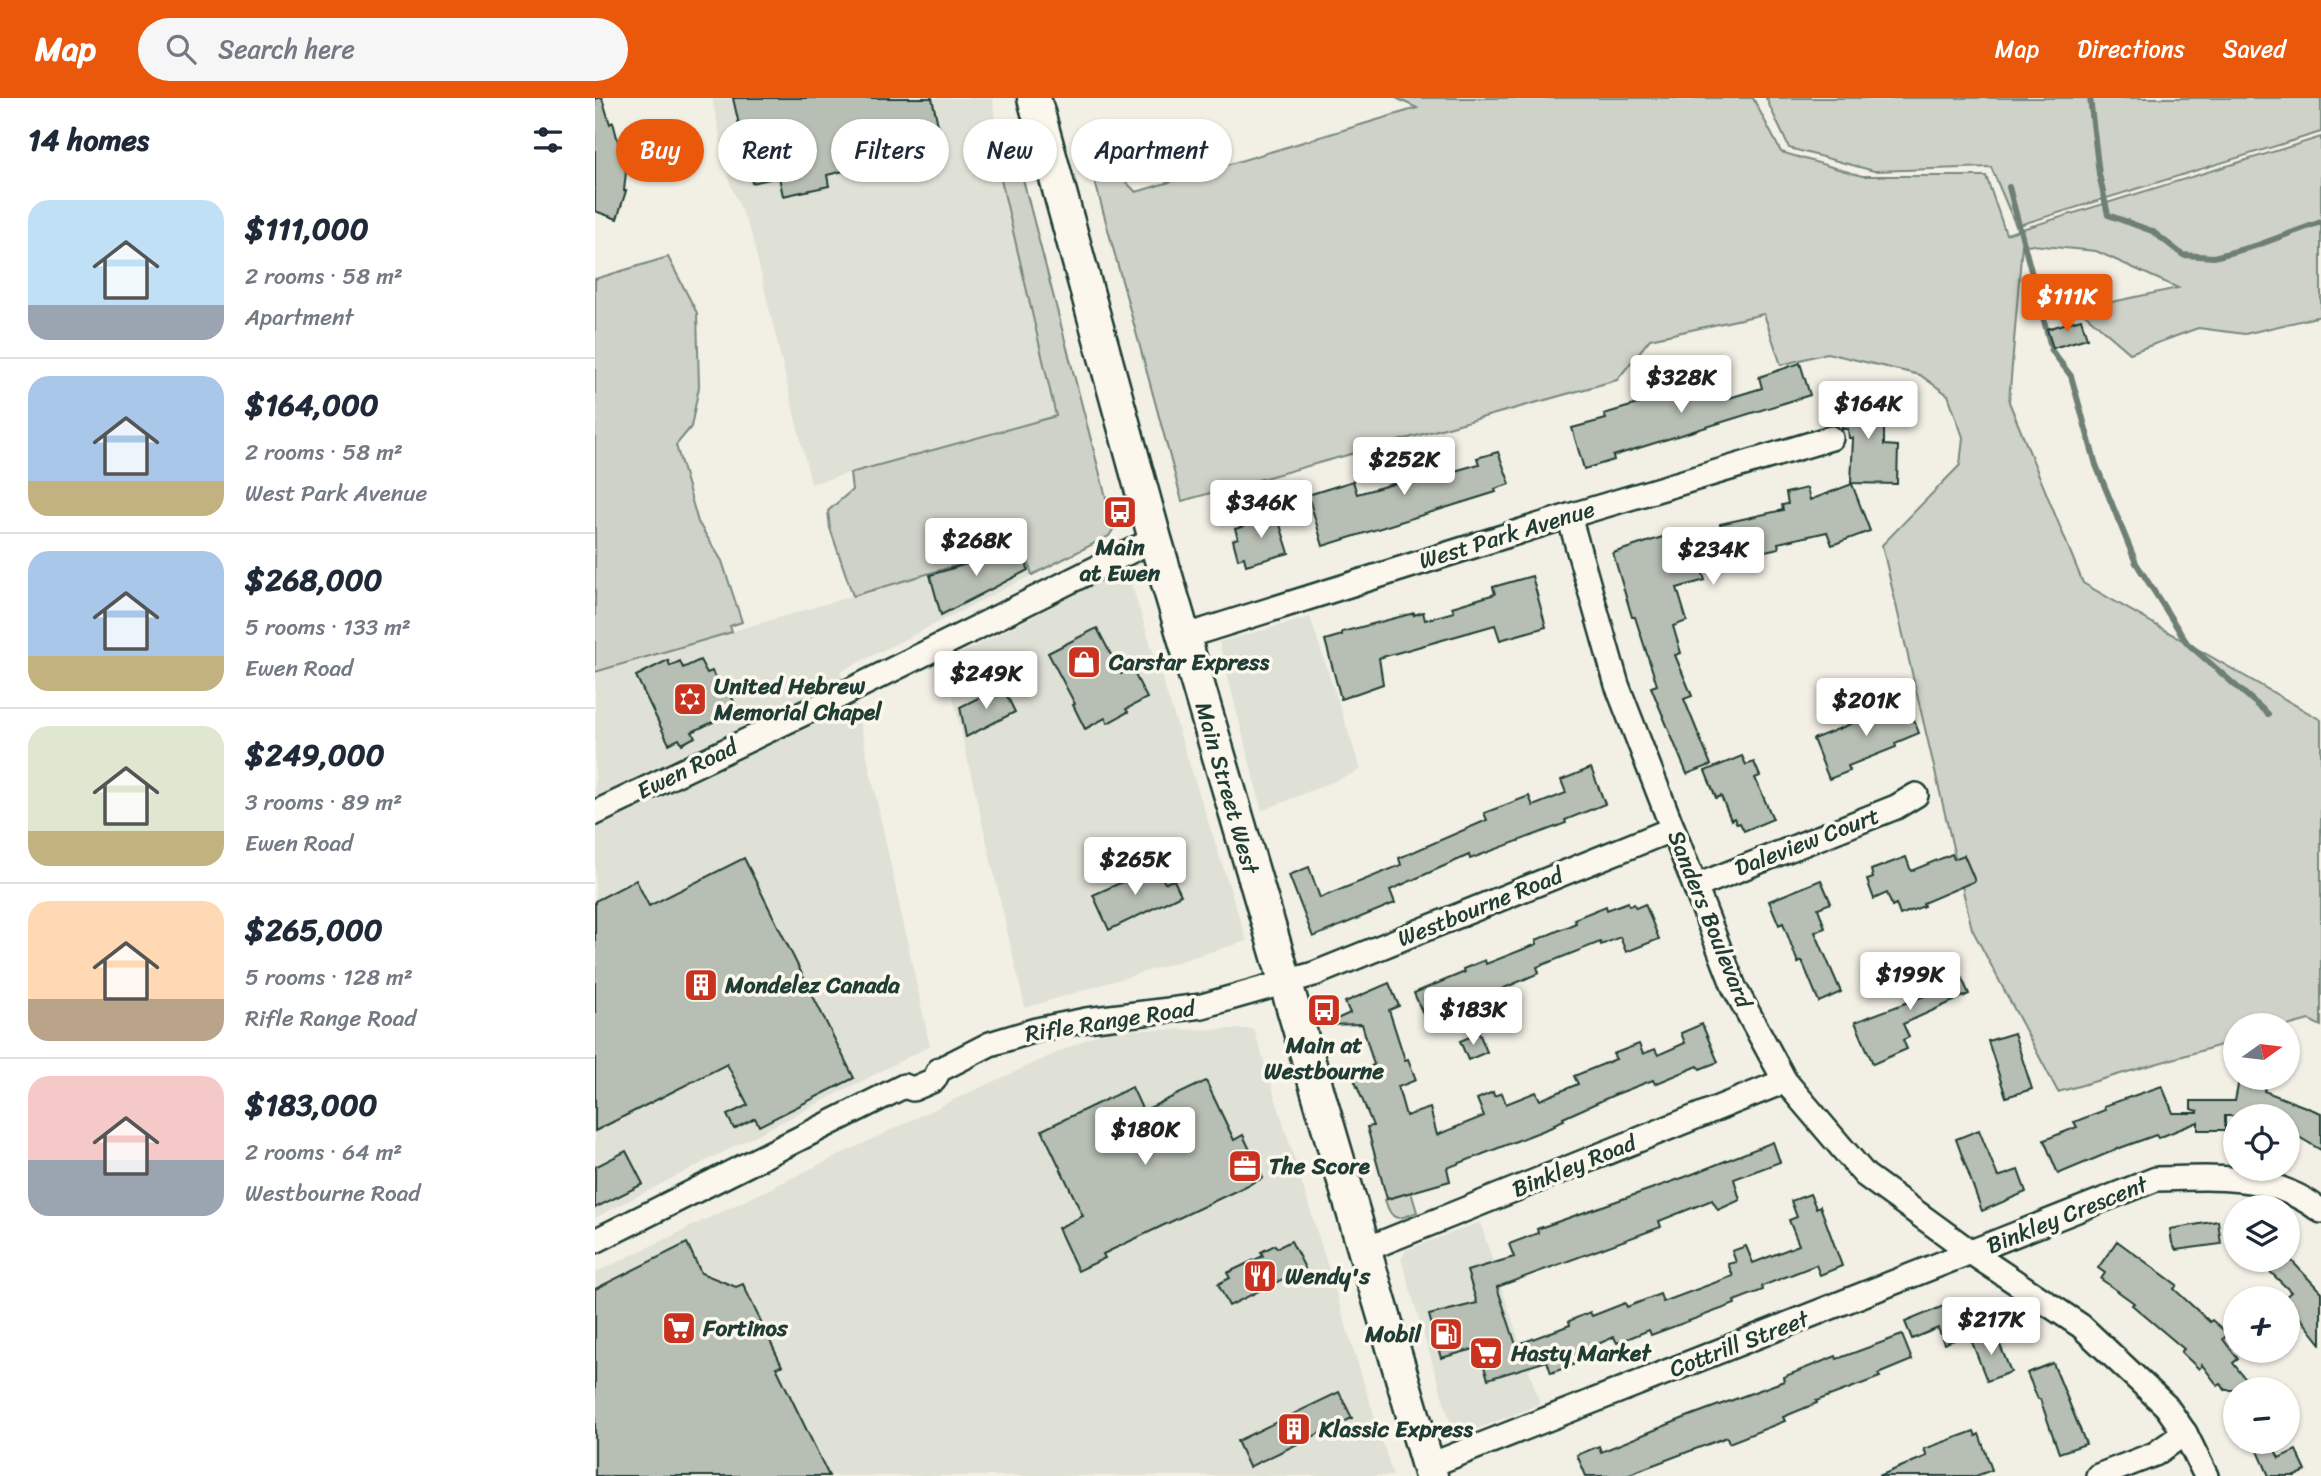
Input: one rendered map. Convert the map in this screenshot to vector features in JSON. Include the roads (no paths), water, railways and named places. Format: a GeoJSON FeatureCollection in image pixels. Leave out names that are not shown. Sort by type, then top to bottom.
{"type":"FeatureCollection","features":[{"type":"Feature","properties":{"kind":"main road","name":"Main Street West"},"geometry":{"type":"LineString","coordinates":[[1034,98],[1183,637],[1429,1471]]}},
{"type":"Feature","properties":{"kind":"street","name":"West Park Avenue"},"geometry":{"type":"LineString","coordinates":[[1183,637],[1569,516],[1831,438]]}},
{"type":"Feature","properties":{"kind":"street","name":"Sanders Boulevard"},"geometry":{"type":"LineString","coordinates":[[1569,516],[1617,685],[1734,987],[1785,1081],[1865,1175],[1972,1253],[2081,1326],[2166,1406],[2185,1433],[2206,1476]]}},
{"type":"Feature","properties":{"kind":"street","name":"Ewen Road"},"geometry":{"type":"LineString","coordinates":[[595,814],[1155,539]]}},
{"type":"Feature","properties":{"kind":"street","name":"Daleview Court"},"geometry":{"type":"LineString","coordinates":[[1697,886],[1896,807],[1916,795]]}},
{"type":"Feature","properties":{"kind":"street","name":"Westbourne Road"},"geometry":{"type":"LineString","coordinates":[[1285,983],[1314,974],[1673,829]]}},
{"type":"Feature","properties":{"kind":"street","name":"Rifle Range Road"},"geometry":{"type":"LineString","coordinates":[[595,1241],[904,1086],[913,1089],[934,1080],[939,1070],[990,1044],[1035,1030],[1086,1020],[1202,1006],[1285,983]]}},
{"type":"Feature","properties":{"kind":"street","name":"Binkley Road"},"geometry":{"type":"LineString","coordinates":[[1364,1250],[1785,1081]]}},
{"type":"Feature","properties":{"kind":"street","name":"Binkley Crescent"},"geometry":{"type":"LineString","coordinates":[[1972,1253],[2156,1179],[2256,1180],[2301,1195],[2321,1211]]}},
{"type":"Feature","properties":{"kind":"street","name":"Cottrill Street"},"geometry":{"type":"LineString","coordinates":[[1429,1471],[1972,1253]]}},
{"type":"Feature","properties":{"kind":"street"},"geometry":{"type":"LineString","coordinates":[[2098,1476],[2155,1454],[2185,1433]]}},
{"type":"Feature","properties":{"kind":"waterway"},"geometry":{"type":"LineString","coordinates":[[2090,98],[2099,174],[2108,215],[2152,231],[2183,255],[2214,257],[2255,246],[2321,222]]}},
{"type":"Feature","properties":{"kind":"waterway"},"geometry":{"type":"LineString","coordinates":[[2009,187],[2052,351],[2071,376],[2096,465],[2136,563],[2187,643],[2268,714]]}},
{"type":"Feature","properties":{"kind":"place","name":"Main at Ewen"},"geometry":{"type":"Point","coordinates":[1120,512]}},
{"type":"Feature","properties":{"kind":"place","name":"Carstar Express"},"geometry":{"type":"Point","coordinates":[1084,662]}},
{"type":"Feature","properties":{"kind":"place","name":"United Hebrew Memorial Chapel"},"geometry":{"type":"Point","coordinates":[690,699]}},
{"type":"Feature","properties":{"kind":"place","name":"Mondelez Canada"},"geometry":{"type":"Point","coordinates":[701,985]}},
{"type":"Feature","properties":{"kind":"place","name":"Main at Westbourne"},"geometry":{"type":"Point","coordinates":[1324,1010]}},
{"type":"Feature","properties":{"kind":"place","name":"The Score"},"geometry":{"type":"Point","coordinates":[1245,1166]}},
{"type":"Feature","properties":{"kind":"place","name":"Wendy's"},"geometry":{"type":"Point","coordinates":[1260,1276]}},
{"type":"Feature","properties":{"kind":"place","name":"Fortinos"},"geometry":{"type":"Point","coordinates":[679,1328]}},
{"type":"Feature","properties":{"kind":"place","name":"Mobil"},"geometry":{"type":"Point","coordinates":[1446,1334]}},
{"type":"Feature","properties":{"kind":"place","name":"Hasty Market"},"geometry":{"type":"Point","coordinates":[1486,1353]}},
{"type":"Feature","properties":{"kind":"place","name":"Klassic Express"},"geometry":{"type":"Point","coordinates":[1294,1429]}}]}
